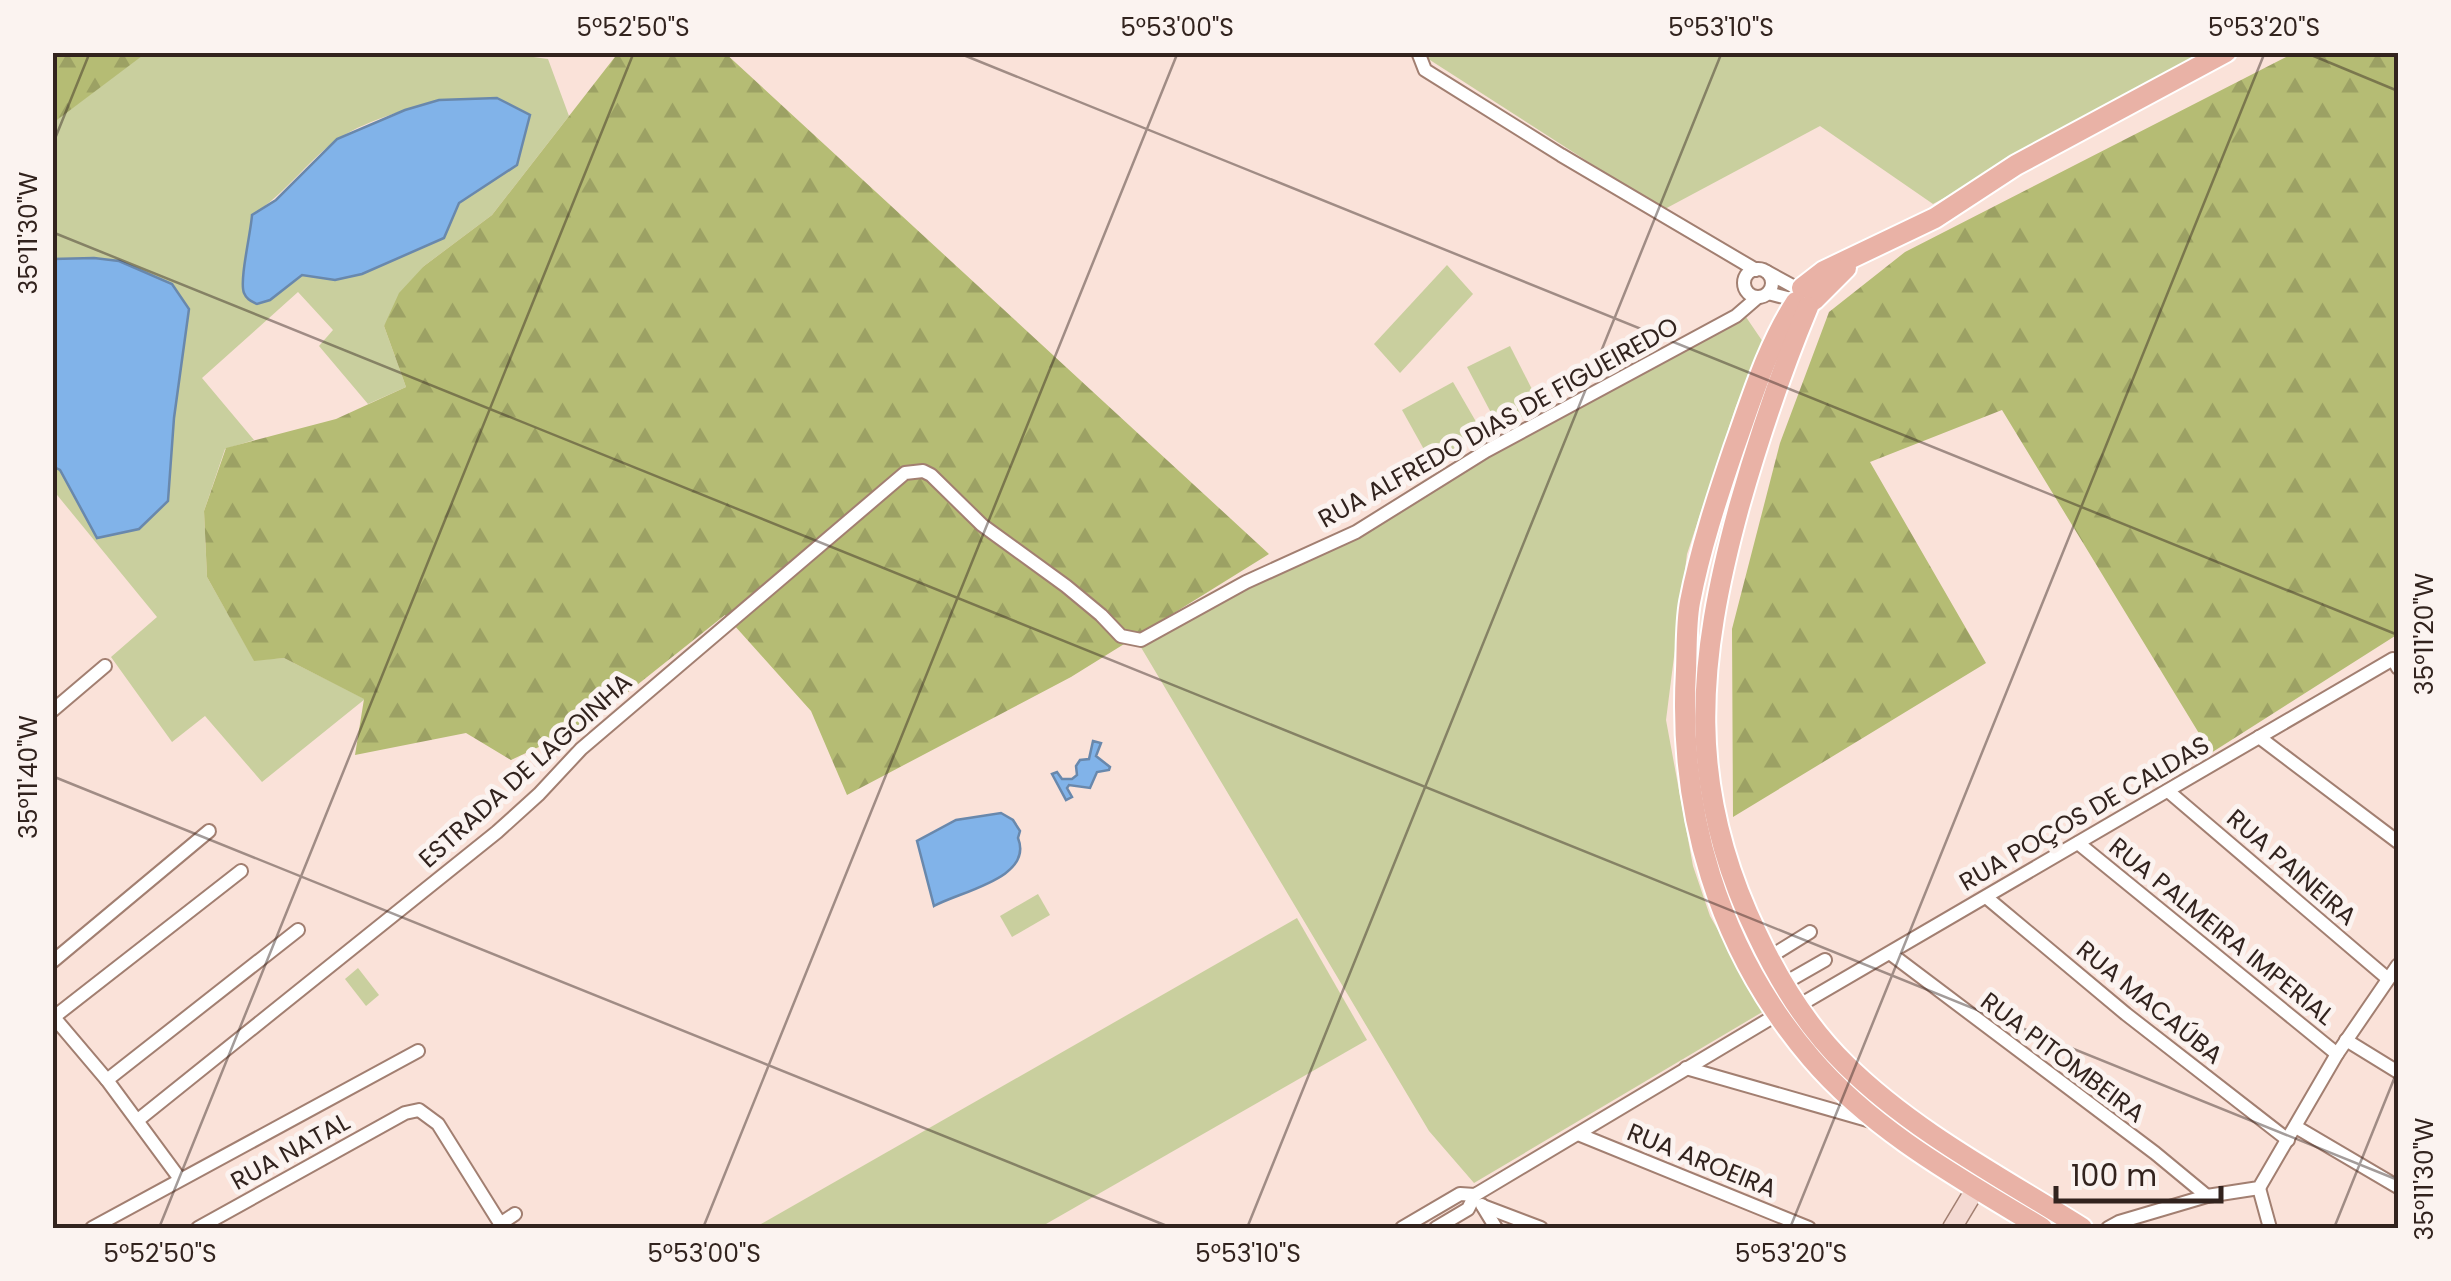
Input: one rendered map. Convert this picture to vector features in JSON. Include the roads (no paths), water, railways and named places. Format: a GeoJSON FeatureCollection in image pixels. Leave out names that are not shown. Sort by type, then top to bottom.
{"type":"FeatureCollection","features":[{"type":"Feature","properties":{"kind":"main road"},"geometry":{"type":"LineString","coordinates":[[2042,1228],[1878,1123],[1820,1068],[1753,976],[1724,915],[1690,794],[1683,719],[1690,605],[1716,500],[1758,378],[1802,298],[1865,249],[1935,218],[2016,165],[2226,52]]}},
{"type":"Feature","properties":{"kind":"main road"},"geometry":{"type":"LineString","coordinates":[[1802,298],[1734,526],[1708,649],[1705,746],[1719,837],[1768,958],[1798,1006],[1838,1057],[1884,1101],[2082,1228]]}},
{"type":"Feature","properties":{"kind":"main road"},"geometry":{"type":"LineString","coordinates":[[1724,915],[1736,916],[1745,907]]}},
{"type":"Feature","properties":{"kind":"main road"},"geometry":{"type":"LineString","coordinates":[[1952,1228],[1976,1188]]}},
{"type":"Feature","properties":{"kind":"street"},"geometry":{"type":"LineString","coordinates":[[1418,52],[1426,70],[1802,298]]}},
{"type":"Feature","properties":{"kind":"street"},"geometry":{"type":"LineString","coordinates":[[1761,271],[1747,276],[1744,282],[1748,292],[1802,298]]}},
{"type":"Feature","properties":{"kind":"street"},"geometry":{"type":"LineString","coordinates":[[1761,271],[1772,282],[1763,295]]}},
{"type":"Feature","properties":{"kind":"street","name":"RUA ALFREDO DIAS DE FIGUEIREDO"},"geometry":{"type":"LineString","coordinates":[[941,484],[982,525],[1101,615],[1120,636],[1140,640],[1246,582],[1356,532],[1486,451],[1736,316],[1763,295]]}},
{"type":"Feature","properties":{"kind":"street","name":"ESTRADA DE LAGOINHA"},"geometry":{"type":"LineString","coordinates":[[138,1120],[497,832],[540,794],[581,749],[900,476],[922,471],[941,484]]}},
{"type":"Feature","properties":{"kind":"street","name":"RUA POÇOS DE CALDAS"},"geometry":{"type":"LineString","coordinates":[[1798,1006],[2260,737],[2396,664]]}},
{"type":"Feature","properties":{"kind":"street"},"geometry":{"type":"LineString","coordinates":[[52,712],[105,666]]}},
{"type":"Feature","properties":{"kind":"street"},"geometry":{"type":"LineString","coordinates":[[2260,737],[2398,842]]}},
{"type":"Feature","properties":{"kind":"street","name":"RUA PAINEIRA"},"geometry":{"type":"LineString","coordinates":[[2168,790],[2387,978]]}},
{"type":"Feature","properties":{"kind":"street"},"geometry":{"type":"LineString","coordinates":[[52,962],[208,831]]}},
{"type":"Feature","properties":{"kind":"street","name":"RUA PALMEIRA IMPERIAL"},"geometry":{"type":"LineString","coordinates":[[2078,843],[2337,1054]]}},
{"type":"Feature","properties":{"kind":"street"},"geometry":{"type":"LineString","coordinates":[[180,1178],[107,1080],[53,1016],[241,870]]}},
{"type":"Feature","properties":{"kind":"street","name":"RUA MACAÚBA"},"geometry":{"type":"LineString","coordinates":[[1986,896],[2126,1014],[2288,1140]]}},
{"type":"Feature","properties":{"kind":"street"},"geometry":{"type":"LineString","coordinates":[[107,1080],[298,930]]}},
{"type":"Feature","properties":{"kind":"street"},"geometry":{"type":"LineString","coordinates":[[1768,958],[1810,932]]}},
{"type":"Feature","properties":{"kind":"street","name":"RUA PITOMBEIRA"},"geometry":{"type":"LineString","coordinates":[[1891,954],[2207,1196]]}},
{"type":"Feature","properties":{"kind":"street"},"geometry":{"type":"LineString","coordinates":[[1784,984],[1825,960]]}},
{"type":"Feature","properties":{"kind":"street"},"geometry":{"type":"LineString","coordinates":[[2282,1228],[2269,1224],[2259,1188],[2337,1054],[2398,965]]}},
{"type":"Feature","properties":{"kind":"street"},"geometry":{"type":"LineString","coordinates":[[1436,1228],[1578,1134],[1778,1014]]}},
{"type":"Feature","properties":{"kind":"street","name":"RUA PALMEIRA IMPERIAL"},"geometry":{"type":"LineString","coordinates":[[2346,1040],[2398,1072]]}},
{"type":"Feature","properties":{"kind":"street"},"geometry":{"type":"LineString","coordinates":[[92,1228],[418,1051]]}},
{"type":"Feature","properties":{"kind":"street"},"geometry":{"type":"LineString","coordinates":[[1686,1068],[1878,1123]]}},
{"type":"Feature","properties":{"kind":"street","name":"RUA NATAL"},"geometry":{"type":"LineString","coordinates":[[198,1228],[405,1113],[419,1110],[438,1124],[499,1222]]}},
{"type":"Feature","properties":{"kind":"street"},"geometry":{"type":"LineString","coordinates":[[2296,1126],[2398,1188]]}},
{"type":"Feature","properties":{"kind":"street","name":"RUA AROEIRA"},"geometry":{"type":"LineString","coordinates":[[1578,1134],[1809,1228]]}},
{"type":"Feature","properties":{"kind":"street"},"geometry":{"type":"LineString","coordinates":[[2108,1228],[2207,1196],[2259,1188]]}},
{"type":"Feature","properties":{"kind":"street"},"geometry":{"type":"LineString","coordinates":[[1402,1228],[1460,1194],[1541,1228]]}},
{"type":"Feature","properties":{"kind":"street"},"geometry":{"type":"LineString","coordinates":[[1479,1200],[1496,1228]]}},
{"type":"Feature","properties":{"kind":"street"},"geometry":{"type":"LineString","coordinates":[[499,1222],[513,1210]]}},
{"type":"Feature","properties":{"kind":"water"},"geometry":{"type":"Polygon","coordinates":[[[497,98],[530,115],[517,165],[459,203],[444,238],[362,274],[335,280],[302,275],[270,300],[257,304],[246,297],[243,278],[252,215],[276,200],[337,139],[439,100],[497,98]]]}},
{"type":"Feature","properties":{"kind":"water"},"geometry":{"type":"Polygon","coordinates":[[[53,259],[119,261],[172,284],[189,309],[174,418],[168,501],[139,529],[97,538],[60,470],[52,466],[53,259]]]}},
{"type":"Feature","properties":{"kind":"water"},"geometry":{"type":"Polygon","coordinates":[[[1093,741],[1101,743],[1096,756],[1109,770],[1097,772],[1090,788],[1069,785],[1072,797],[1066,800],[1052,774],[1057,772],[1062,779],[1077,775],[1076,766],[1080,760],[1089,759],[1093,741]]]}},
{"type":"Feature","properties":{"kind":"water"},"geometry":{"type":"Polygon","coordinates":[[[1001,813],[1013,820],[1020,831],[1020,852],[1015,863],[992,881],[934,906],[917,841],[956,820],[1001,813]]]}}]}
